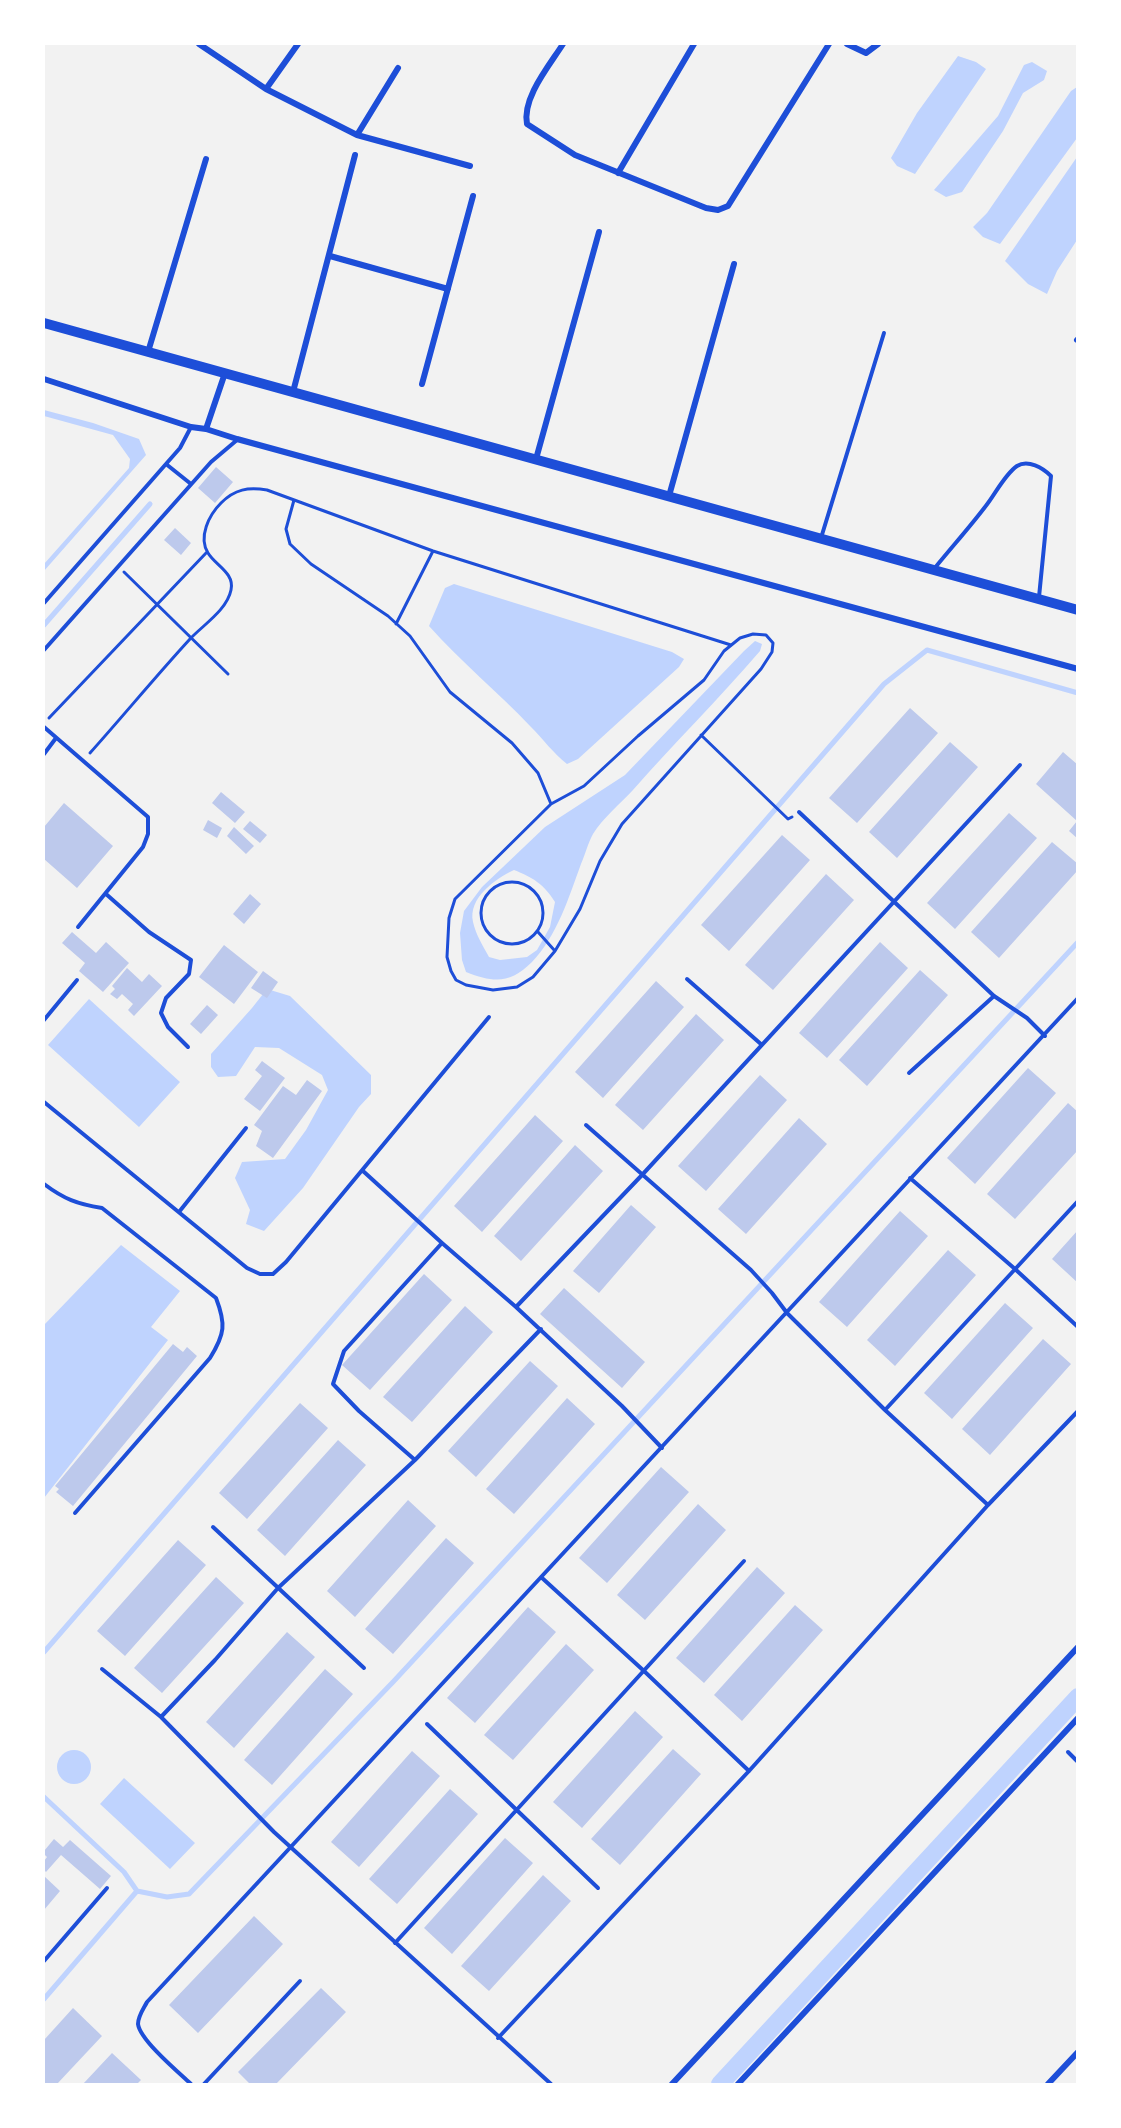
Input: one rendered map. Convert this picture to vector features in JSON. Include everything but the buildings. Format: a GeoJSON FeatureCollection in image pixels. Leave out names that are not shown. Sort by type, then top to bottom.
{"type":"FeatureCollection","features":[{"type":"Feature","properties":{"kind":"main road"},"geometry":{"type":"LineString","coordinates":[[44,323],[1077,609]]}},
{"type":"Feature","properties":{"kind":"street"},"geometry":{"type":"LineString","coordinates":[[199,44],[266,89],[357,135],[470,166]]}},
{"type":"Feature","properties":{"kind":"street"},"geometry":{"type":"LineString","coordinates":[[266,89],[298,44]]}},
{"type":"Feature","properties":{"kind":"street"},"geometry":{"type":"LineString","coordinates":[[563,44],[528,102],[525,113],[527,124],[575,155],[706,208],[718,210],[728,206],[829,44]]}},
{"type":"Feature","properties":{"kind":"street"},"geometry":{"type":"LineString","coordinates":[[618,173],[694,44]]}},
{"type":"Feature","properties":{"kind":"street"},"geometry":{"type":"LineString","coordinates":[[847,44],[866,52],[878,44]]}},
{"type":"Feature","properties":{"kind":"street"},"geometry":{"type":"LineString","coordinates":[[357,135],[398,68]]}},
{"type":"Feature","properties":{"kind":"street"},"geometry":{"type":"LineString","coordinates":[[292,392],[356,155]]}},
{"type":"Feature","properties":{"kind":"street"},"geometry":{"type":"LineString","coordinates":[[148,352],[206,159]]}},
{"type":"Feature","properties":{"kind":"street"},"geometry":{"type":"LineString","coordinates":[[422,384],[472,196]]}},
{"type":"Feature","properties":{"kind":"street"},"geometry":{"type":"LineString","coordinates":[[536,459],[599,232]]}},
{"type":"Feature","properties":{"kind":"street"},"geometry":{"type":"LineString","coordinates":[[330,256],[448,289]]}},
{"type":"Feature","properties":{"kind":"street"},"geometry":{"type":"LineString","coordinates":[[669,496],[734,264]]}},
{"type":"Feature","properties":{"kind":"street"},"geometry":{"type":"LineString","coordinates":[[206,429],[225,373]]}},
{"type":"Feature","properties":{"kind":"street"},"geometry":{"type":"LineString","coordinates":[[44,379],[191,427],[206,429],[1077,669]]}},
{"type":"Feature","properties":{"kind":"street"},"geometry":{"type":"LineString","coordinates":[[672,2085],[1077,1647]]}},
{"type":"Feature","properties":{"kind":"street"},"geometry":{"type":"LineString","coordinates":[[738,2085],[1077,1718]]}},
{"type":"Feature","properties":{"kind":"street"},"geometry":{"type":"LineString","coordinates":[[1048,2085],[1077,2052]]}},
{"type":"Feature","properties":{"kind":"lane"},"geometry":{"type":"LineString","coordinates":[[820,538],[885,333]]}},
{"type":"Feature","properties":{"kind":"lane"},"geometry":{"type":"LineString","coordinates":[[44,603],[180,448],[191,427]]}},
{"type":"Feature","properties":{"kind":"lane"},"geometry":{"type":"LineString","coordinates":[[44,650],[211,462],[237,439]]}},
{"type":"Feature","properties":{"kind":"lane"},"geometry":{"type":"LineString","coordinates":[[933,570],[1011,472],[1017,466],[1025,463],[1044,469],[1051,476],[1038,599]]}},
{"type":"Feature","properties":{"kind":"lane"},"geometry":{"type":"LineString","coordinates":[[166,464],[191,484]]}},
{"type":"Feature","properties":{"kind":"lane"},"geometry":{"type":"LineString","coordinates":[[44,725],[83,762],[148,817],[148,834],[143,847],[78,927]]}},
{"type":"Feature","properties":{"kind":"lane"},"geometry":{"type":"LineString","coordinates":[[44,754],[56,738]]}},
{"type":"Feature","properties":{"kind":"lane"},"geometry":{"type":"LineString","coordinates":[[516,1307],[642,1175],[1020,765]]}},
{"type":"Feature","properties":{"kind":"lane"},"geometry":{"type":"LineString","coordinates":[[799,813],[994,996],[1027,1018],[1045,1036]]}},
{"type":"Feature","properties":{"kind":"lane"},"geometry":{"type":"LineString","coordinates":[[106,894],[149,932],[191,960],[189,974],[166,998],[161,1013],[168,1027],[188,1047]]}},
{"type":"Feature","properties":{"kind":"lane"},"geometry":{"type":"LineString","coordinates":[[687,979],[762,1045]]}},
{"type":"Feature","properties":{"kind":"lane"},"geometry":{"type":"LineString","coordinates":[[44,1020],[77,980]]}},
{"type":"Feature","properties":{"kind":"lane"},"geometry":{"type":"LineString","coordinates":[[909,1073],[994,996]]}},
{"type":"Feature","properties":{"kind":"lane"},"geometry":{"type":"LineString","coordinates":[[191,2085],[150,2044],[138,2026],[138,2019],[147,2002],[910,1178],[1045,1036],[1077,998]]}},
{"type":"Feature","properties":{"kind":"lane"},"geometry":{"type":"LineString","coordinates":[[44,1102],[247,1268],[260,1274],[273,1274],[286,1262],[363,1171],[489,1017]]}},
{"type":"Feature","properties":{"kind":"lane"},"geometry":{"type":"LineString","coordinates":[[586,1125],[751,1270],[786,1313],[885,1410],[988,1505]]}},
{"type":"Feature","properties":{"kind":"lane"},"geometry":{"type":"LineString","coordinates":[[178,1212],[246,1128]]}},
{"type":"Feature","properties":{"kind":"lane"},"geometry":{"type":"LineString","coordinates":[[363,1171],[541,1329],[649,1432],[662,1448]]}},
{"type":"Feature","properties":{"kind":"lane"},"geometry":{"type":"LineString","coordinates":[[910,1178],[1015,1269],[1077,1327]]}},
{"type":"Feature","properties":{"kind":"lane"},"geometry":{"type":"LineString","coordinates":[[44,1184],[62,1198],[102,1209],[216,1298],[224,1319],[221,1341],[210,1358],[75,1513]]}},
{"type":"Feature","properties":{"kind":"lane"},"geometry":{"type":"LineString","coordinates":[[885,1410],[1077,1201]]}},
{"type":"Feature","properties":{"kind":"lane"},"geometry":{"type":"LineString","coordinates":[[415,1460],[359,1411],[333,1384],[344,1351],[442,1243]]}},
{"type":"Feature","properties":{"kind":"lane"},"geometry":{"type":"LineString","coordinates":[[161,1717],[278,1588],[415,1460],[541,1329]]}},
{"type":"Feature","properties":{"kind":"lane"},"geometry":{"type":"LineString","coordinates":[[498,2037],[749,1771],[988,1505],[1077,1411]]}},
{"type":"Feature","properties":{"kind":"lane"},"geometry":{"type":"LineString","coordinates":[[213,1527],[364,1668]]}},
{"type":"Feature","properties":{"kind":"lane"},"geometry":{"type":"LineString","coordinates":[[395,1943],[744,1561]]}},
{"type":"Feature","properties":{"kind":"lane"},"geometry":{"type":"LineString","coordinates":[[541,1577],[749,1771]]}},
{"type":"Feature","properties":{"kind":"lane"},"geometry":{"type":"LineString","coordinates":[[102,1669],[161,1717],[243,1803],[551,2085]]}},
{"type":"Feature","properties":{"kind":"lane"},"geometry":{"type":"LineString","coordinates":[[427,1724],[598,1888]]}},
{"type":"Feature","properties":{"kind":"lane"},"geometry":{"type":"LineString","coordinates":[[1068,1752],[1077,1762]]}},
{"type":"Feature","properties":{"kind":"lane"},"geometry":{"type":"LineString","coordinates":[[44,1961],[107,1887]]}},
{"type":"Feature","properties":{"kind":"lane"},"geometry":{"type":"LineString","coordinates":[[204,2085],[300,1981]]}},
{"type":"Feature","properties":{"kind":"path"},"geometry":{"type":"LineString","coordinates":[[83,762],[191,638],[222,607],[231,590],[230,577],[207,552],[204,537],[207,523],[215,509],[228,496],[249,488],[267,490],[433,551],[731,645]]}},
{"type":"Feature","properties":{"kind":"path"},"geometry":{"type":"LineString","coordinates":[[294,500],[286,529],[290,544],[311,564],[388,616],[410,636],[450,692],[512,743],[538,773],[551,804]]}},
{"type":"Feature","properties":{"kind":"path"},"geometry":{"type":"LineString","coordinates":[[396,624],[433,551]]}},
{"type":"Feature","properties":{"kind":"path"},"geometry":{"type":"LineString","coordinates":[[44,725],[207,552]]}},
{"type":"Feature","properties":{"kind":"path"},"geometry":{"type":"LineString","coordinates":[[118,566],[228,674]]}},
{"type":"Feature","properties":{"kind":"path"},"geometry":{"type":"LineString","coordinates":[[753,634],[766,635],[773,643],[771,652],[761,669],[622,824],[600,861],[580,909],[555,951],[533,977],[517,987],[493,990],[466,985],[456,980],[447,957],[449,918],[455,899],[551,804],[584,786],[704,680],[724,651],[731,645],[740,638],[753,634]]}},
{"type":"Feature","properties":{"kind":"path"},"geometry":{"type":"LineString","coordinates":[[701,735],[784,814]]}},
{"type":"Feature","properties":{"kind":"path"},"geometry":{"type":"LineString","coordinates":[[510,882],[520,883],[537,894],[543,913],[542,922],[537,931],[530,939],[510,945],[491,936],[481,918],[481,908],[491,890],[500,884],[510,882]]}},
{"type":"Feature","properties":{"kind":"path"},"geometry":{"type":"LineString","coordinates":[[537,931],[555,951]]}},
{"type":"Feature","properties":{"kind":"water"},"geometry":{"type":"Polygon","coordinates":[[[958,56],[976,62],[986,69],[915,174],[897,166],[891,158],[917,113],[958,56]]]}},
{"type":"Feature","properties":{"kind":"water"},"geometry":{"type":"Polygon","coordinates":[[[1032,62],[1047,71],[1044,80],[1023,93],[1003,131],[962,192],[946,197],[934,190],[998,116],[1024,65],[1032,62]]]}},
{"type":"Feature","properties":{"kind":"water"},"geometry":{"type":"Polygon","coordinates":[[[1077,87],[1077,138],[1000,244],[983,237],[973,227],[987,213],[1071,91],[1077,87]]]}},
{"type":"Feature","properties":{"kind":"water"},"geometry":{"type":"Polygon","coordinates":[[[1077,157],[1077,240],[1057,271],[1047,294],[1028,284],[1005,261],[1077,157]]]}},
{"type":"Feature","properties":{"kind":"water"},"geometry":{"type":"Polygon","coordinates":[[[44,410],[93,423],[139,439],[146,455],[44,571],[44,564],[129,468],[130,459],[113,435],[44,416],[44,410]]]}},
{"type":"Feature","properties":{"kind":"water"},"geometry":{"type":"Polygon","coordinates":[[[454,584],[672,652],[684,659],[679,667],[578,759],[567,764],[429,626],[445,588],[454,584]]]}},
{"type":"Feature","properties":{"kind":"water"},"geometry":{"type":"Polygon","coordinates":[[[755,641],[762,644],[760,651],[744,669],[597,828],[588,845],[561,916],[541,952],[524,969],[509,978],[485,978],[466,972],[462,960],[460,933],[464,911],[482,887],[545,827],[625,775],[755,641]],[[514,870],[484,890],[473,913],[474,927],[489,957],[500,960],[527,957],[537,950],[550,927],[555,902],[532,878],[514,870]]]}},
{"type":"Feature","properties":{"kind":"water"},"geometry":{"type":"Polygon","coordinates":[[[267,989],[290,996],[371,1075],[371,1094],[359,1107],[303,1188],[264,1231],[246,1224],[250,1210],[235,1178],[242,1162],[285,1159],[306,1130],[328,1090],[322,1075],[279,1048],[255,1047],[236,1076],[218,1077],[211,1067],[211,1054],[267,989]]]}},
{"type":"Feature","properties":{"kind":"water"},"geometry":{"type":"Polygon","coordinates":[[[89,999],[180,1082],[139,1127],[48,1045],[89,999]]]}},
{"type":"Feature","properties":{"kind":"water"},"geometry":{"type":"Polygon","coordinates":[[[121,1245],[180,1291],[151,1327],[168,1340],[44,1498],[44,1325],[121,1245]]]}},
{"type":"Feature","properties":{"kind":"water"},"geometry":{"type":"Polygon","coordinates":[[[74,1750],[86,1755],[91,1767],[86,1779],[74,1784],[62,1779],[57,1767],[62,1755],[74,1750]]]}},
{"type":"Feature","properties":{"kind":"water"},"geometry":{"type":"Polygon","coordinates":[[[124,1778],[195,1843],[170,1869],[100,1804],[124,1778]]]}},
{"type":"Feature","properties":{"kind":"waterway"},"geometry":{"type":"LineString","coordinates":[[44,625],[150,504]]}},
{"type":"Feature","properties":{"kind":"waterway"},"geometry":{"type":"LineString","coordinates":[[44,1652],[884,684],[927,650],[1078,693]]}},
{"type":"Feature","properties":{"kind":"waterway"},"geometry":{"type":"LineString","coordinates":[[44,1999],[137,1891],[167,1897],[189,1894],[393,1682],[1078,942]]}},
{"type":"Feature","properties":{"kind":"waterway"},"geometry":{"type":"LineString","coordinates":[[720,2084],[1078,1697]]}},
{"type":"Feature","properties":{"kind":"waterway"},"geometry":{"type":"LineString","coordinates":[[44,1797],[124,1872],[137,1891]]}}]}
